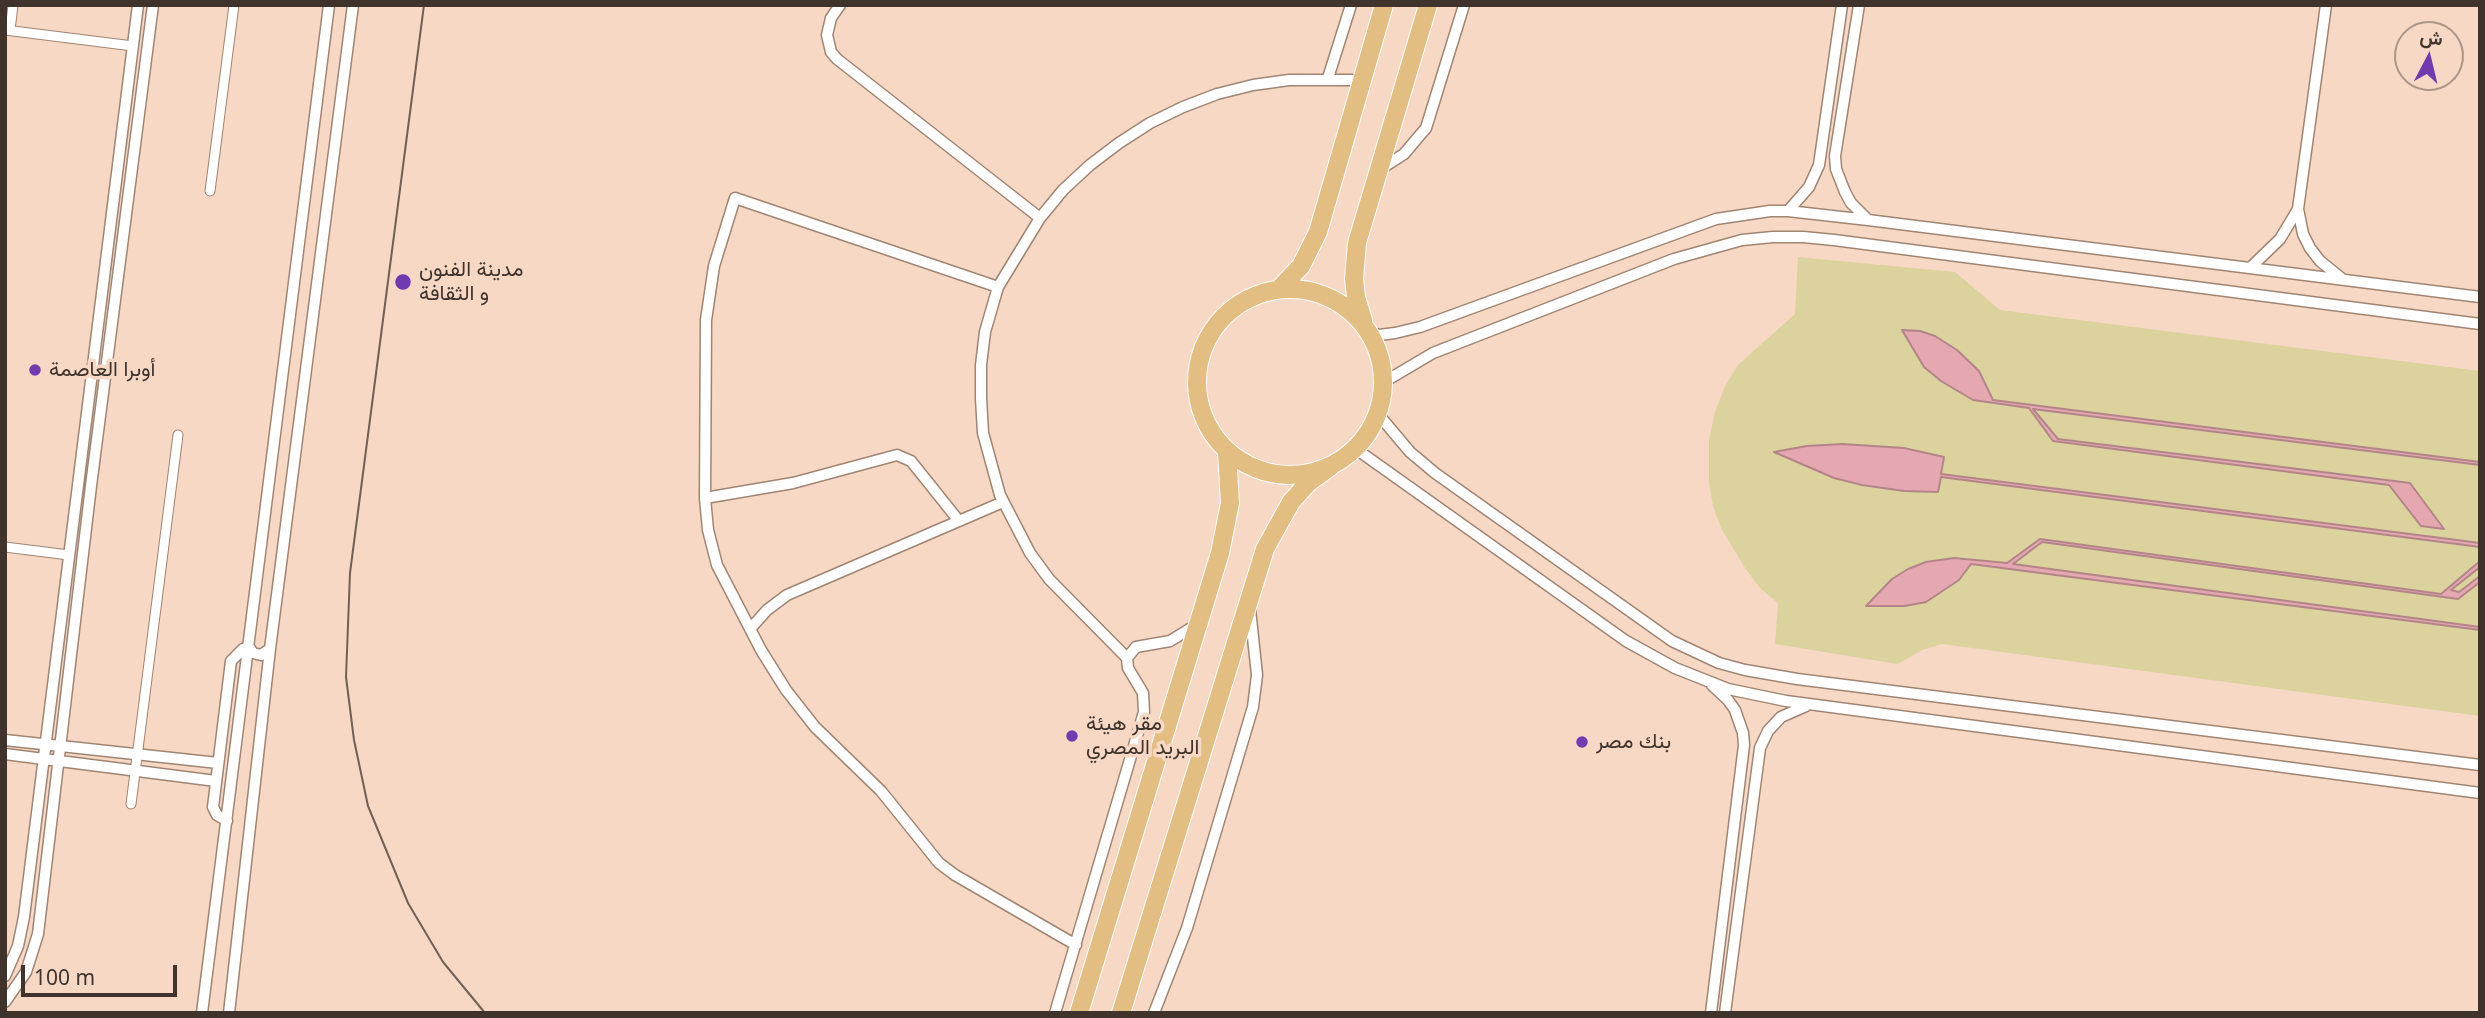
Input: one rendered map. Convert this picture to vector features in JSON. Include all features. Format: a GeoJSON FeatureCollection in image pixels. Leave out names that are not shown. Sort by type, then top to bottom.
{"type":"FeatureCollection","features":[{"type":"Feature","properties":{"kind":"main road"},"geometry":{"type":"LineString","coordinates":[[1279,289],[1301,266],[1318,232],[1384,5]]}},
{"type":"Feature","properties":{"kind":"main road"},"geometry":{"type":"LineString","coordinates":[[1121,1013],[1265,549],[1291,502],[1308,483],[1356,449],[1378,414],[1384,382],[1377,348],[1356,297],[1354,255],[1428,5]]}},
{"type":"Feature","properties":{"kind":"main road"},"geometry":{"type":"LineString","coordinates":[[1330,467],[1304,475],[1276,475],[1250,467],[1227,453],[1210,432],[1199,407],[1195,380],[1199,354],[1211,329],[1230,309],[1253,295],[1279,289],[1304,289],[1327,296],[1349,309],[1367,329]]}},
{"type":"Feature","properties":{"kind":"main road"},"geometry":{"type":"LineString","coordinates":[[1079,1013],[1227,529],[1230,503],[1227,453]]}},
{"type":"Feature","properties":{"kind":"street"},"geometry":{"type":"LineString","coordinates":[[13,5],[8,30],[133,47]]}},
{"type":"Feature","properties":{"kind":"street"},"geometry":{"type":"LineString","coordinates":[[5,976],[18,946],[24,916],[138,5]]}},
{"type":"Feature","properties":{"kind":"street"},"geometry":{"type":"LineString","coordinates":[[5,1002],[26,972],[38,934],[91,486],[153,5]]}},
{"type":"Feature","properties":{"kind":"street"},"geometry":{"type":"LineString","coordinates":[[210,191],[234,5]]}},
{"type":"Feature","properties":{"kind":"street"},"geometry":{"type":"LineString","coordinates":[[202,1013],[328,5]]}},
{"type":"Feature","properties":{"kind":"street"},"geometry":{"type":"LineString","coordinates":[[229,1013],[270,649],[354,5]]}},
{"type":"Feature","properties":{"kind":"street"},"geometry":{"type":"LineString","coordinates":[[840,5],[831,18],[827,35],[831,52],[837,59],[1040,218]]}},
{"type":"Feature","properties":{"kind":"street"},"geometry":{"type":"LineString","coordinates":[[1328,78],[1351,5]]}},
{"type":"Feature","properties":{"kind":"street"},"geometry":{"type":"LineString","coordinates":[[1379,170],[1404,154],[1426,128],[1464,5]]}},
{"type":"Feature","properties":{"kind":"street"},"geometry":{"type":"LineString","coordinates":[[1788,211],[1809,187],[1819,165],[1842,5]]}},
{"type":"Feature","properties":{"kind":"street"},"geometry":{"type":"LineString","coordinates":[[1859,5],[1835,156],[1836,169],[1845,192],[1851,203],[1868,220]]}},
{"type":"Feature","properties":{"kind":"street"},"geometry":{"type":"LineString","coordinates":[[2326,5],[2298,209],[2300,226],[2310,248],[2326,267],[2343,280]]}},
{"type":"Feature","properties":{"kind":"street"},"geometry":{"type":"LineString","coordinates":[[1055,1013],[1144,712],[1143,693],[1128,668],[1127,658],[1049,579],[1030,553],[1003,502],[990,464],[981,398],[985,332],[998,287],[1040,218],[1063,190],[1119,143],[1172,113],[1217,94],[1289,80],[1362,80]]}},
{"type":"Feature","properties":{"kind":"street"},"geometry":{"type":"LineString","coordinates":[[998,287],[735,198],[714,266],[706,320],[705,499],[708,530],[713,553],[750,629],[773,671],[800,709],[881,791],[931,856],[955,875],[1076,945]]}},
{"type":"Feature","properties":{"kind":"street"},"geometry":{"type":"LineString","coordinates":[[2250,268],[2280,239],[2298,209]]}},
{"type":"Feature","properties":{"kind":"street"},"geometry":{"type":"LineString","coordinates":[[1367,329],[1379,335],[1420,327],[1716,219],[1788,211],[2480,297]]}},
{"type":"Feature","properties":{"kind":"street"},"geometry":{"type":"LineString","coordinates":[[1384,382],[1433,352],[1674,259],[1742,240],[1773,237],[1803,237],[2480,324]]}},
{"type":"Feature","properties":{"kind":"street"},"geometry":{"type":"LineString","coordinates":[[1378,414],[1410,452],[1435,473],[1672,641],[1719,663],[1810,681],[2480,765]]}},
{"type":"Feature","properties":{"kind":"street"},"geometry":{"type":"LineString","coordinates":[[131,804],[178,435]]}},
{"type":"Feature","properties":{"kind":"street"},"geometry":{"type":"LineString","coordinates":[[1356,449],[1587,615],[1650,655],[1700,679],[1720,692],[1735,710],[1744,744],[1711,1013]]}},
{"type":"Feature","properties":{"kind":"street"},"geometry":{"type":"LineString","coordinates":[[705,499],[809,479],[897,456],[911,461],[959,521]]}},
{"type":"Feature","properties":{"kind":"street"},"geometry":{"type":"LineString","coordinates":[[750,629],[767,610],[787,595],[1003,502]]}},
{"type":"Feature","properties":{"kind":"street"},"geometry":{"type":"LineString","coordinates":[[5,547],[69,555]]}},
{"type":"Feature","properties":{"kind":"street"},"geometry":{"type":"LineString","coordinates":[[1154,1013],[1187,928],[1253,707],[1257,675],[1249,601]]}},
{"type":"Feature","properties":{"kind":"street"},"geometry":{"type":"LineString","coordinates":[[1127,658],[1136,647],[1170,641],[1185,634],[1198,623]]}},
{"type":"Feature","properties":{"kind":"street"},"geometry":{"type":"LineString","coordinates":[[249,647],[253,653],[261,655],[270,649]]}},
{"type":"Feature","properties":{"kind":"street"},"geometry":{"type":"LineString","coordinates":[[227,821],[213,809],[218,763],[231,661],[238,652],[249,647]]}},
{"type":"Feature","properties":{"kind":"street"},"geometry":{"type":"LineString","coordinates":[[1700,679],[1757,696],[2480,793]]}},
{"type":"Feature","properties":{"kind":"street"},"geometry":{"type":"LineString","coordinates":[[1725,1013],[1760,748],[1768,731],[1781,717],[1797,708],[1816,704]]}},
{"type":"Feature","properties":{"kind":"street"},"geometry":{"type":"LineString","coordinates":[[5,740],[218,763]]}},
{"type":"Feature","properties":{"kind":"street"},"geometry":{"type":"LineString","coordinates":[[5,754],[216,781]]}},
{"type":"Feature","properties":{"kind":"street"},"geometry":{"type":"LineString","coordinates":[[220,878],[231,884],[243,880]]}},
{"type":"Feature","properties":{"kind":"shaded area"},"geometry":{"type":"Polygon","coordinates":[[[1798,257],[1955,272],[2000,310],[2480,371],[2480,716],[1942,644],[1922,650],[1898,664],[1775,644],[1778,603],[1760,588],[1745,568],[1721,528],[1713,506],[1709,483],[1709,440],[1715,412],[1725,386],[1738,365],[1795,314],[1798,257]]]}},
{"type":"Feature","properties":{"kind":"shaded area"},"geometry":{"type":"Polygon","coordinates":[[[1902,330],[1920,331],[1935,336],[1957,350],[1979,371],[1993,400],[2480,462],[2480,465],[2033,409],[2058,439],[2410,483],[2444,529],[2421,526],[2389,485],[2053,441],[2029,408],[1973,400],[1941,381],[1924,367],[1902,330]]]}},
{"type":"Feature","properties":{"kind":"shaded area"},"geometry":{"type":"Polygon","coordinates":[[[1842,444],[1904,448],[1944,457],[1941,474],[2480,543],[2480,547],[1941,477],[1938,492],[1904,491],[1834,478],[1774,452],[1807,446],[1842,444]]]}},
{"type":"Feature","properties":{"kind":"shaded area"},"geometry":{"type":"Polygon","coordinates":[[[2040,539],[2441,594],[2480,561],[2480,567],[2451,590],[2459,592],[2480,576],[2480,582],[2458,599],[2042,542],[2013,564],[2480,627],[2480,630],[1971,564],[1959,580],[1926,602],[1905,606],[1866,606],[1892,579],[1926,562],[1954,558],[2007,563],[2040,539]]]}},
{"type":"Feature","properties":{"kind":"tram line"},"geometry":{"type":"LineString","coordinates":[[424,5],[350,573],[346,677],[354,740],[368,806],[408,903],[443,962],[485,1013]]}},
{"type":"Feature","properties":{"kind":"place","name":"مدينة الفنون و الثقافة"},"geometry":{"type":"Point","coordinates":[403,282]}},
{"type":"Feature","properties":{"kind":"place","name":"أوبرا العاصمة"},"geometry":{"type":"Point","coordinates":[35,370]}},
{"type":"Feature","properties":{"kind":"place","name":"مقر هيئة البريد المصري"},"geometry":{"type":"Point","coordinates":[1072,736]}},
{"type":"Feature","properties":{"kind":"place","name":"بنك مصر"},"geometry":{"type":"Point","coordinates":[1582,742]}}]}
